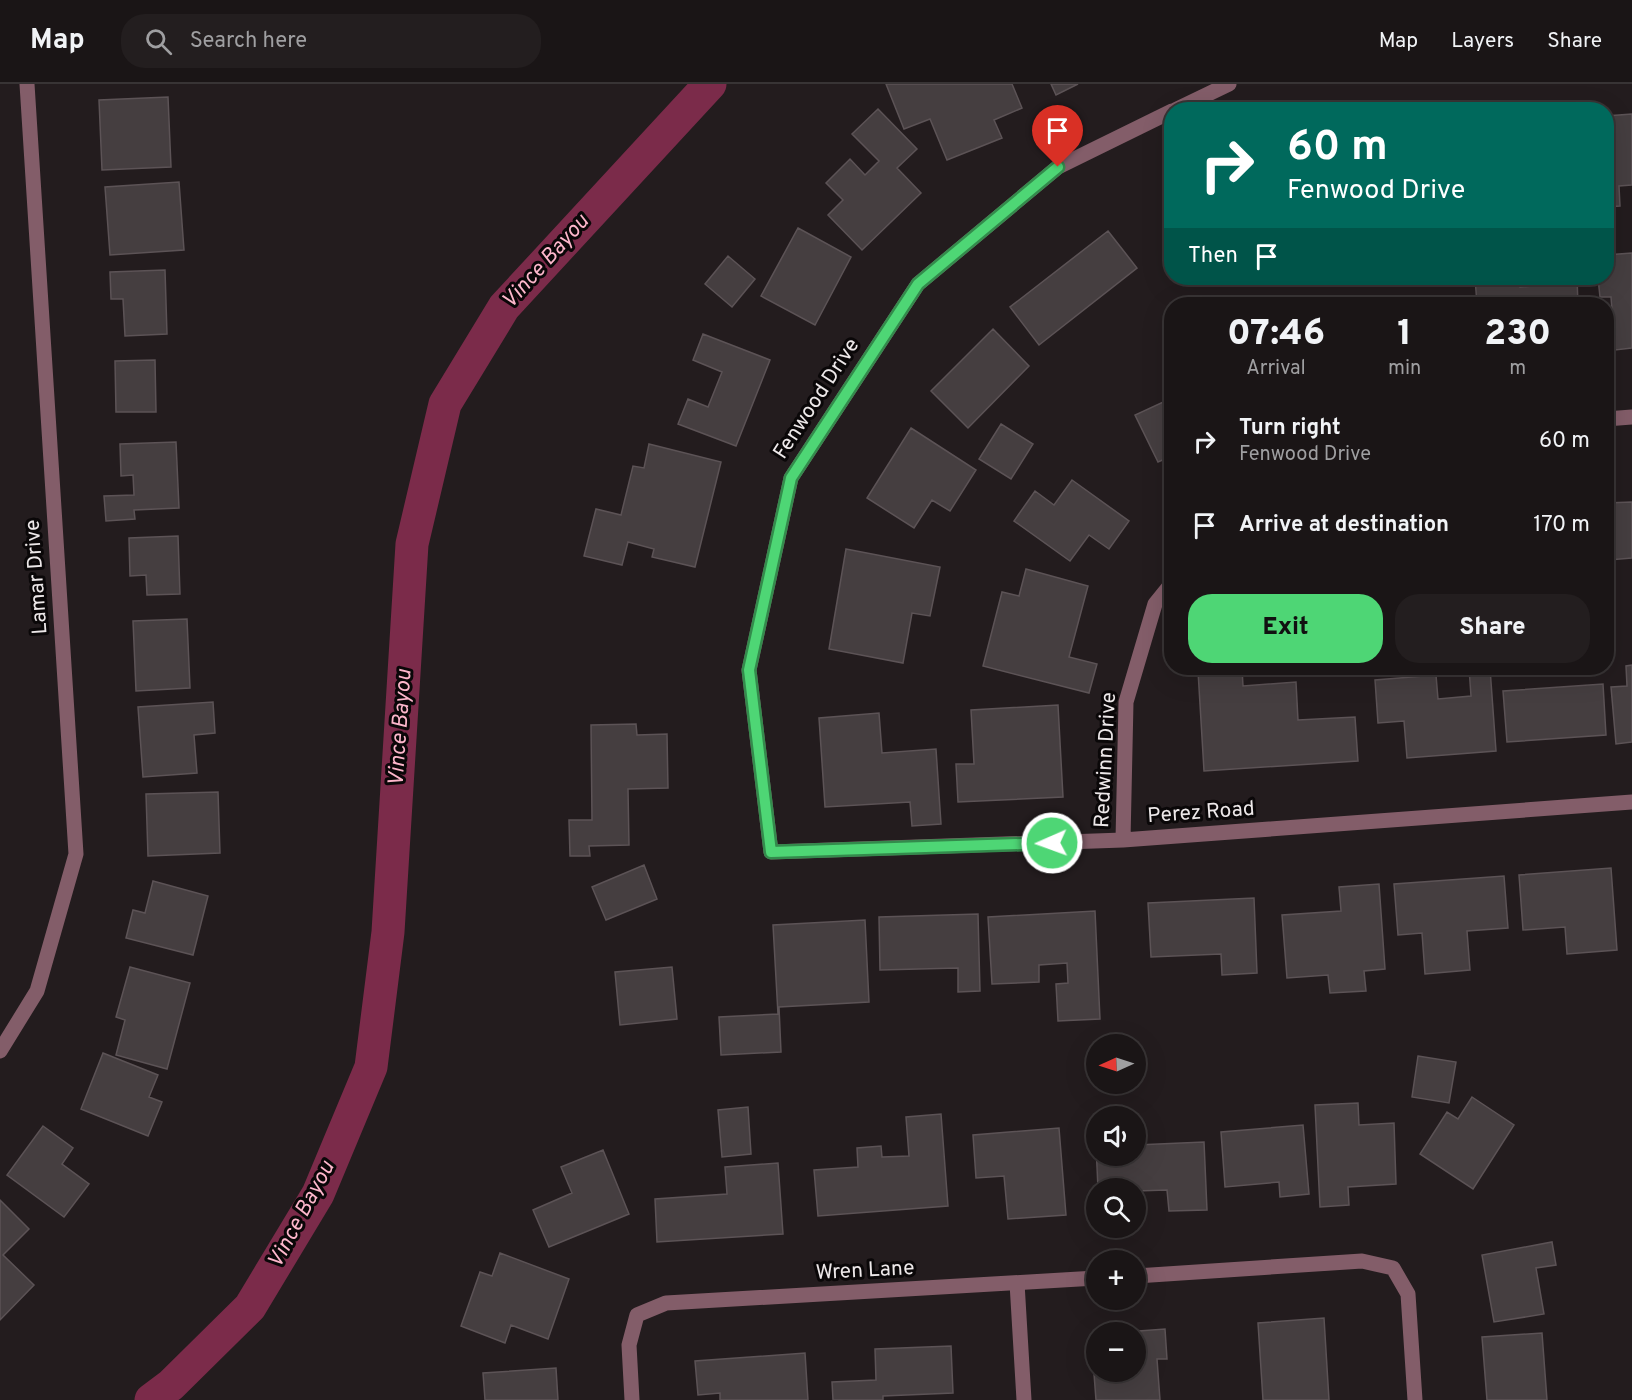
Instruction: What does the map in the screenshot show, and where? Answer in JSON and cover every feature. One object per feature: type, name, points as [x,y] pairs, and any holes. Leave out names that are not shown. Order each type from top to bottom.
[{"type":"street","name":"Lamar Drive","points":[[0,1051],[37,991],[76,854],[27,84]]},
{"type":"street","name":"Fenwood Drive","points":[[1190,102],[1229,84]]},
{"type":"street","name":"Fenwood Drive","points":[[771,852],[749,670],[791,478],[918,284],[1058,167],[1164,114]]},
{"type":"street","points":[[1614,419],[1632,417]]},
{"type":"street","name":"Redwinn Drive","points":[[1123,840],[1126,702],[1155,604],[1164,593]]},
{"type":"street","name":"Perez Road","points":[[771,852],[1123,840],[1632,802]]},
{"type":"street","points":[[1146,1275],[1362,1261],[1393,1268],[1408,1293],[1415,1400]]},
{"type":"street","name":"Wren Lane","points":[[632,1400],[629,1345],[637,1316],[666,1303],[1086,1279]]},
{"type":"street","points":[[1017,1283],[1024,1400]]},
{"type":"building","points":[[886,84],[1012,84],[1022,108],[994,120],[1002,138],[947,160],[930,119],[904,129]]},
{"type":"building","points":[[1051,84],[1078,84],[1056,95]]},
{"type":"building","points":[[168,97],[171,167],[102,170],[99,100]]},
{"type":"building","points":[[878,109],[917,149],[897,168],[921,193],[862,250],[828,215],[843,200],[826,183],[850,159],[865,175],[879,161],[852,134]]},
{"type":"building","points":[[1632,114],[1632,185],[1619,186],[1620,206],[1614,206],[1614,115]]},
{"type":"building","points":[[179,182],[184,250],[110,255],[105,187]]},
{"type":"building","points":[[798,228],[851,257],[815,325],[761,296]]},
{"type":"building","points":[[1108,231],[1137,268],[1039,345],[1010,307]]},
{"type":"building","points":[[1632,253],[1632,348],[1615,350],[1614,297],[1600,297],[1599,285],[1614,285],[1614,254]]},
{"type":"building","points":[[728,256],[755,279],[732,307],[705,284]]},
{"type":"building","points":[[165,270],[167,334],[125,336],[123,299],[111,299],[110,272]]},
{"type":"building","points":[[1476,285],[1520,285],[1520,287],[1577,285],[1578,297],[1476,297]]},
{"type":"building","points":[[993,329],[1029,366],[968,428],[931,391]]},
{"type":"building","points":[[703,334],[770,360],[736,446],[678,424],[688,399],[708,407],[722,372],[693,360]]},
{"type":"building","points":[[155,360],[156,412],[116,412],[115,361]]},
{"type":"building","points":[[1164,402],[1164,459],[1158,462],[1135,415]]},
{"type":"building","points":[[1001,424],[1033,444],[1011,479],[979,459]]},
{"type":"building","points":[[911,428],[976,470],[950,511],[932,500],[914,528],[867,498]]},
{"type":"building","points":[[176,442],[179,508],[134,510],[135,519],[106,521],[104,496],[134,495],[133,475],[121,476],[120,444]]},
{"type":"building","points":[[649,444],[721,462],[695,567],[652,557],[654,549],[628,542],[622,565],[584,556],[596,509],[621,515],[633,466],[644,468]]},
{"type":"building","points":[[1072,480],[1129,521],[1109,549],[1089,535],[1070,561],[1014,521],[1035,491],[1054,505]]},
{"type":"building","points":[[1632,502],[1632,558],[1614,560],[1614,503]]},
{"type":"building","points":[[178,536],[180,594],[147,595],[146,575],[130,576],[129,538]]},
{"type":"building","points":[[846,549],[940,567],[930,616],[912,613],[903,663],[829,649]]},
{"type":"building","points":[[1026,569],[1088,586],[1069,657],[1097,664],[1089,693],[983,666],[1002,592],[1019,596]]},
{"type":"building","points":[[187,619],[190,688],[136,691],[133,621]]},
{"type":"building","points":[[1632,665],[1632,742],[1616,744],[1611,687],[1627,686],[1626,666]]},
{"type":"building","points":[[1198,675],[1242,675],[1243,686],[1296,682],[1298,720],[1355,717],[1358,761],[1204,771]]},
{"type":"building","points":[[1436,675],[1438,699],[1471,696],[1470,675],[1491,675],[1496,751],[1407,758],[1404,721],[1378,723],[1375,680]]},
{"type":"building","points":[[1603,684],[1606,735],[1507,742],[1503,691]]},
{"type":"building","points":[[213,702],[215,733],[194,735],[197,773],[143,777],[138,707]]},
{"type":"building","points":[[1058,705],[1063,797],[958,802],[956,764],[974,764],[971,710]]},
{"type":"building","points":[[879,713],[882,753],[936,749],[941,824],[912,826],[910,802],[825,807],[819,718]]},
{"type":"building","points":[[636,724],[637,735],[667,734],[668,788],[628,789],[629,845],[589,846],[590,856],[570,856],[569,820],[592,820],[591,725]]},
{"type":"building","points":[[218,792],[220,853],[148,856],[146,794]]},
{"type":"building","points":[[644,865],[657,899],[606,920],[592,887]]},
{"type":"building","points":[[1611,868],[1617,950],[1567,954],[1565,927],[1523,930],[1519,875]]},
{"type":"building","points":[[1504,876],[1508,928],[1467,931],[1470,970],[1425,974],[1422,933],[1398,935],[1394,884]]},
{"type":"building","points":[[153,881],[208,896],[193,955],[126,938],[133,910],[145,913]]},
{"type":"building","points":[[1379,884],[1385,969],[1364,971],[1366,991],[1330,993],[1328,975],[1287,978],[1282,915],[1341,911],[1339,887]]},
{"type":"building","points":[[1254,898],[1257,973],[1222,975],[1221,954],[1151,957],[1148,903]]},
{"type":"building","points":[[1095,911],[1100,1019],[1058,1021],[1056,984],[1068,983],[1067,963],[1039,965],[1039,982],[992,984],[988,917]]},
{"type":"building","points":[[978,914],[980,991],[958,992],[958,968],[880,970],[879,917]]},
{"type":"building","points":[[865,920],[869,1002],[779,1007],[781,1052],[721,1055],[719,1017],[778,1014],[773,925]]},
{"type":"building","points":[[130,967],[190,983],[167,1069],[116,1055],[125,1020],[116,1017]]},
{"type":"building","points":[[672,967],[677,1019],[620,1025],[615,972]]},
{"type":"building","points":[[103,1053],[158,1075],[149,1097],[162,1102],[148,1136],[81,1109]]},
{"type":"building","points":[[1418,1056],[1456,1062],[1449,1103],[1412,1097]]},
{"type":"building","points":[[1472,1097],[1514,1125],[1473,1189],[1420,1154],[1447,1112],[1458,1119]]},
{"type":"building","points":[[1358,1103],[1359,1125],[1394,1123],[1396,1184],[1348,1187],[1349,1205],[1320,1207],[1315,1105]]},
{"type":"building","points":[[748,1107],[751,1154],[722,1157],[718,1110]]},
{"type":"building","points":[[941,1114],[948,1206],[818,1216],[814,1170],[858,1167],[857,1148],[881,1146],[882,1157],[909,1156],[906,1117]]},
{"type":"building","points":[[1303,1125],[1309,1194],[1280,1197],[1279,1182],[1225,1187],[1221,1132]]},
{"type":"building","points":[[43,1126],[73,1148],[62,1164],[89,1184],[64,1217],[7,1175]]},
{"type":"building","points":[[1059,1128],[1066,1215],[1008,1219],[1004,1176],[976,1178],[973,1135]]},
{"type":"building","points":[[1204,1142],[1207,1210],[1169,1211],[1167,1190],[1146,1191],[1146,1178],[1097,1178],[1097,1166],[1146,1166],[1146,1145]]},
{"type":"building","points":[[603,1150],[629,1214],[549,1247],[533,1210],[572,1193],[561,1167]]},
{"type":"building","points":[[778,1163],[783,1234],[657,1242],[655,1199],[727,1194],[725,1167]]},
{"type":"building","points":[[0,1200],[29,1229],[3,1255],[34,1285],[0,1320]]},
{"type":"building","points":[[1552,1242],[1556,1265],[1536,1268],[1544,1314],[1494,1322],[1482,1255]]},
{"type":"building","points":[[500,1253],[569,1279],[548,1339],[511,1325],[505,1343],[461,1326],[480,1272],[492,1276]]},
{"type":"building","points":[[1324,1318],[1329,1400],[1263,1400],[1258,1323]]},
{"type":"building","points":[[1165,1329],[1167,1359],[1157,1359],[1160,1400],[1096,1400],[1095,1382],[1146,1382],[1146,1330]]},
{"type":"building","points":[[1542,1333],[1547,1400],[1487,1400],[1482,1337]]},
{"type":"building","points":[[951,1346],[953,1393],[883,1396],[883,1400],[833,1400],[832,1382],[876,1380],[875,1349]]},
{"type":"building","points":[[805,1353],[808,1400],[720,1400],[720,1393],[698,1395],[695,1361]]},
{"type":"building","points":[[556,1368],[558,1400],[485,1400],[483,1373]]},
{"type":"waterway","name":"Vince Bayou","points":[[151,1400],[171,1385],[250,1307],[318,1194],[371,1067],[388,932],[412,544],[445,404],[504,307],[710,84]]},
{"type":"route","points":[[1052,843],[771,852],[749,670],[791,478],[918,284],[1058,167]]}]
